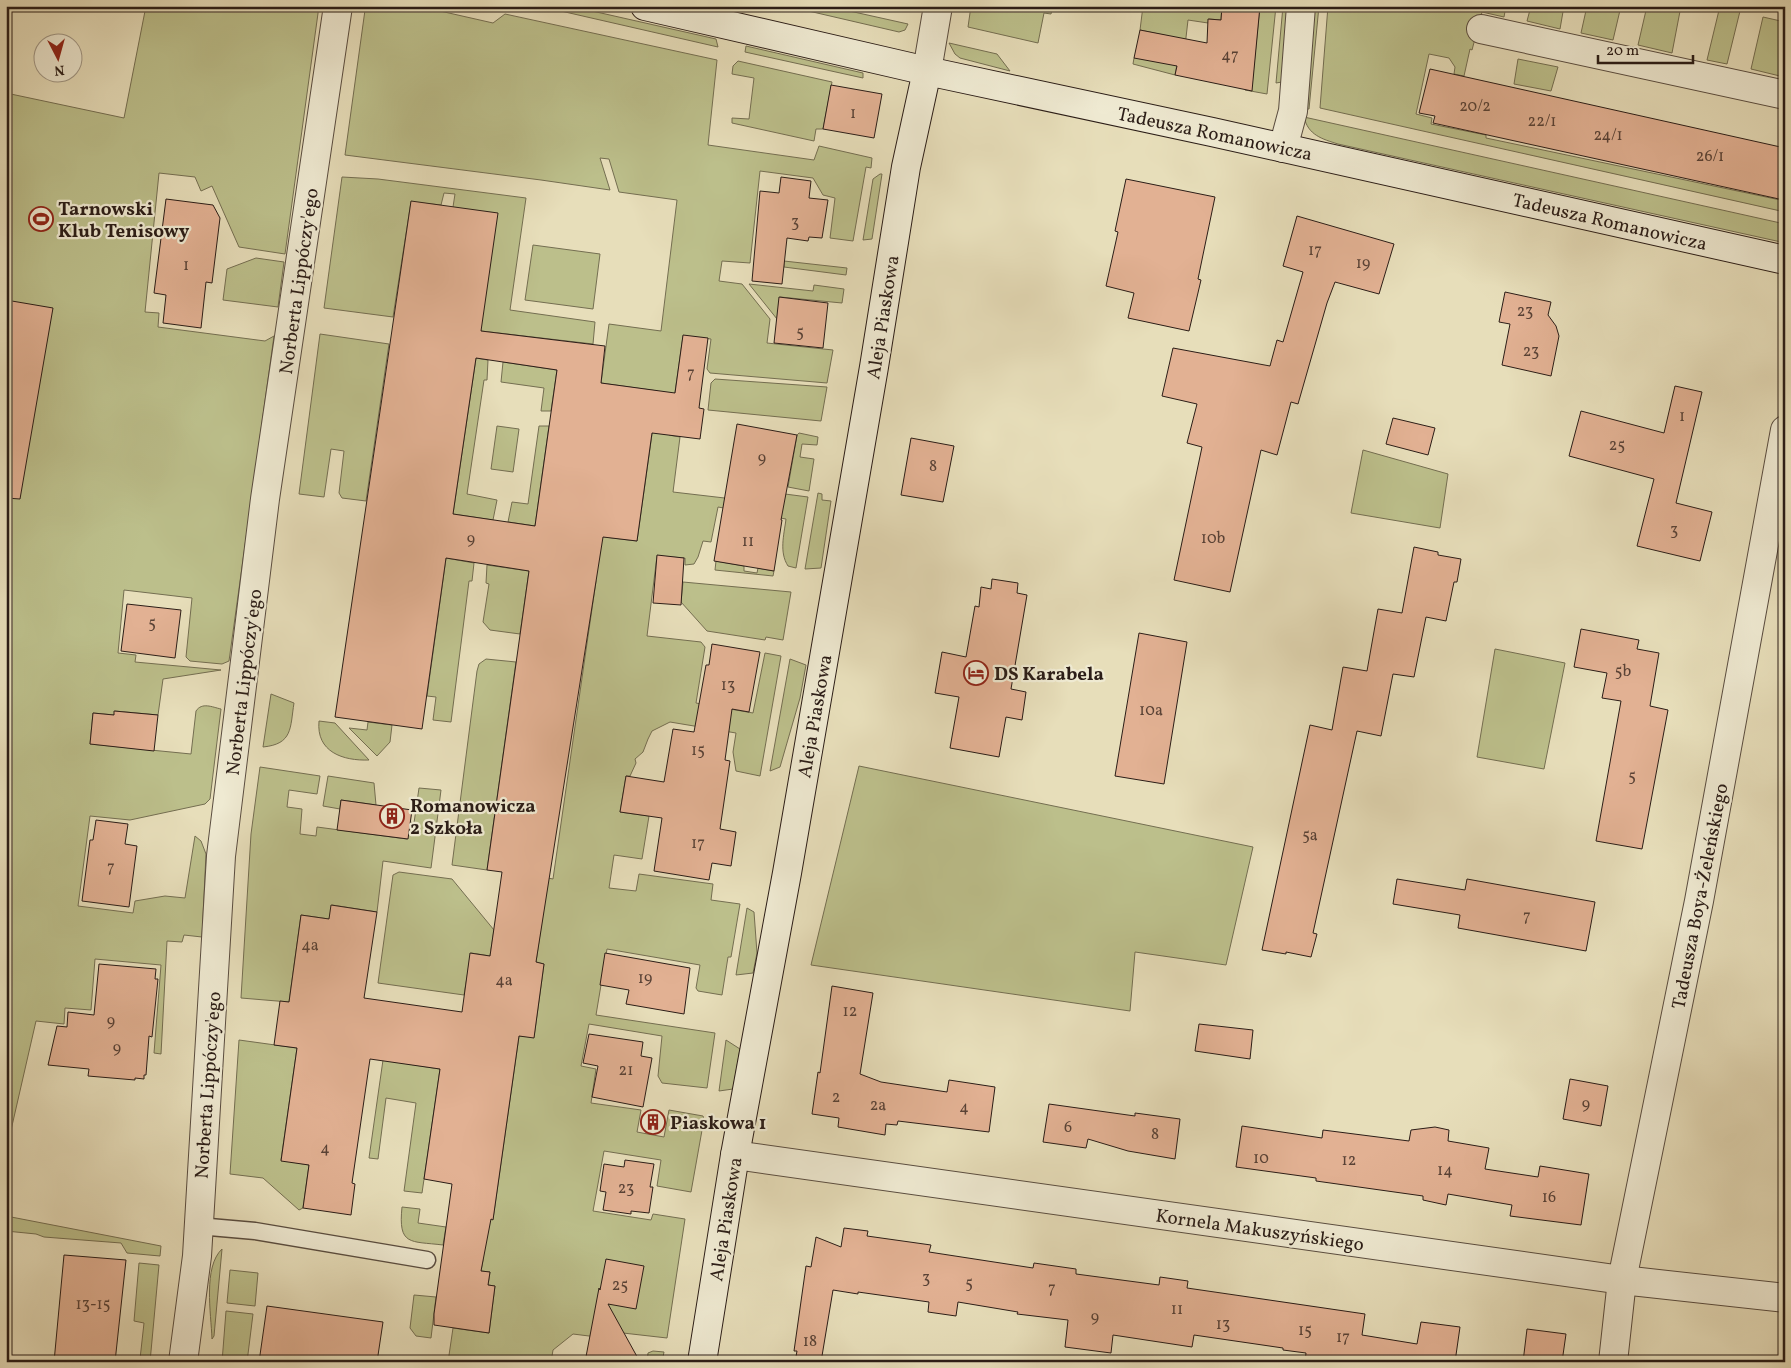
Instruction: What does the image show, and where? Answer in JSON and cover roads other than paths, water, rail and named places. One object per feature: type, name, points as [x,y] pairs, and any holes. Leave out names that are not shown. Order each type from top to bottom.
[{"type":"street","name":"Norberta Lippóczy'ego","points":[[183,1362],[197,1256],[222,848],[265,499],[338,6]]},
{"type":"street","name":"Tadeusza Romanowicza","points":[[645,6],[927,71],[1785,260]]},
{"type":"street","name":"Aleja Piaskowa","points":[[702,1362],[735,1155],[800,796],[906,167],[927,71],[938,6]]},
{"type":"street","points":[[1283,148],[1292,111],[1301,6]]},
{"type":"street","points":[[1480,29],[1785,95]]},
{"type":"street","name":"Tadeusza Boya-Żeleńskiego","points":[[1613,1362],[1622,1280],[1699,902],[1785,430]]},
{"type":"street","name":"Kornela Makuszyńskiego","points":[[735,1155],[1622,1280],[1785,1298]]},
{"type":"lane","points":[[198,1226],[255,1231],[427,1260]]},
{"type":"place","name":"Tarnowski Klub Tenisowy","points":[[41,219]]},
{"type":"place","name":"DS Karabela","points":[[976,673]]},
{"type":"place","name":"Romanowicza 2 Szkoła","points":[[392,816]]},
{"type":"place","name":"Piaskowa 1","points":[[653,1122]]}]
